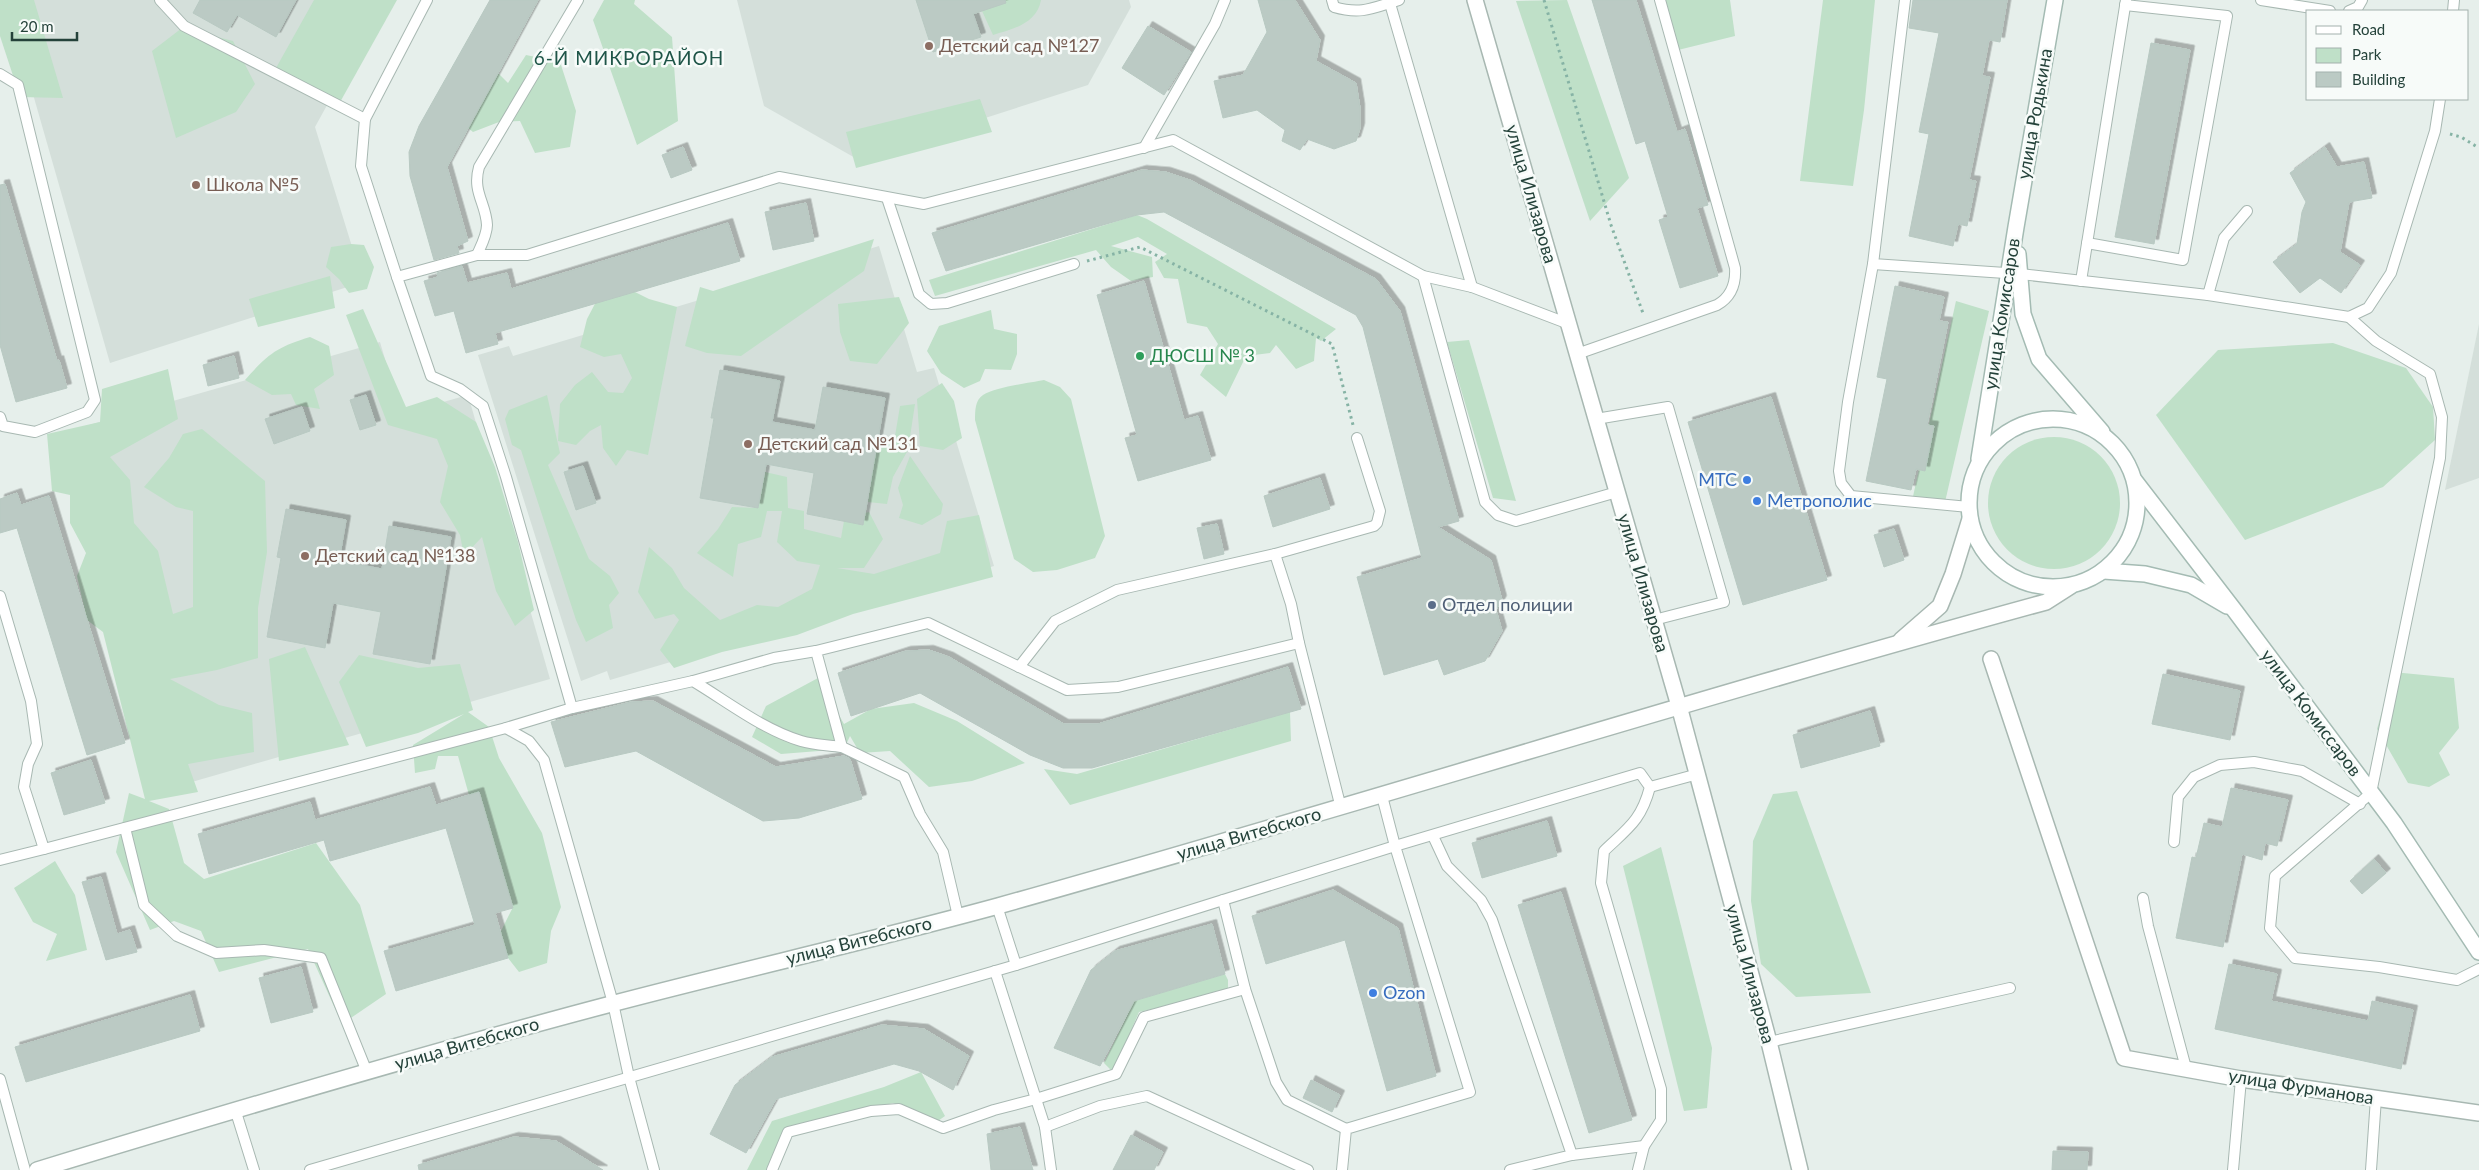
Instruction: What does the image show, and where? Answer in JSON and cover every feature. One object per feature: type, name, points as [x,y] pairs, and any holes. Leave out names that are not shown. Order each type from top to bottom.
[{"type":"street","name":"улица Илизарова","points":[[1475,0],[1698,774],[1769,1042],[1800,1170]]},
{"type":"street","name":"улица Родькина","points":[[2016,227],[2055,0]]},
{"type":"street","name":"улица Комиссаров","points":[[1979,463],[2014,274],[2016,227]]},
{"type":"street","name":"улица Комиссаров","points":[[2014,274],[2023,314],[2039,360],[2111,441]]},
{"type":"street","points":[[1898,643],[1940,606],[1953,574],[1969,513],[1971,484],[1979,463],[1994,442],[2015,428],[2039,420],[2065,420],[2089,427],[2111,441],[2126,459],[2135,481],[2138,506],[2133,530],[2122,553],[2104,571],[2088,580],[2071,586],[2044,587],[2018,580],[1996,565],[1979,544],[1969,513]]},
{"type":"street","name":"улица Комиссаров","points":[[2135,481],[2235,610],[2365,799],[2394,823],[2479,952]]},
{"type":"street","points":[[2104,571],[2146,574],[2191,585],[2235,610]]},
{"type":"street","name":"улица Витебского","points":[[37,1170],[235,1109],[613,1003],[997,906],[1342,808],[1679,706],[2046,602],[2071,586]]},
{"type":"street","name":"улица Фурманова","points":[[1990,659],[2124,1058],[2241,1079],[2479,1113]]},
{"type":"lane","points":[[160,0],[184,26],[365,119]]},
{"type":"lane","points":[[427,0],[365,119],[361,166],[431,376],[460,390],[483,406],[506,478],[572,708]]},
{"type":"lane","points":[[477,255],[484,240],[487,223],[477,193],[476,179],[478,167],[578,0]]},
{"type":"lane","points":[[1144,148],[1215,24],[1224,0]]},
{"type":"lane","points":[[1332,0],[1334,7],[1348,11],[1363,12],[1393,1],[1472,287]]},
{"type":"lane","points":[[1577,354],[1722,303],[1727,300],[1736,280],[1735,268],[1660,0]]},
{"type":"lane","points":[[1905,0],[1873,264],[1848,402],[1839,471],[1841,483],[1851,496],[1969,513]]},
{"type":"lane","points":[[2261,0],[2324,10]]},
{"type":"lane","points":[[2351,10],[2358,7],[2362,0]]},
{"type":"lane","points":[[2081,281],[2087,243],[2126,3],[2227,16],[2183,260],[2087,243]]},
{"type":"lane","points":[[0,74],[18,85],[95,400],[87,412],[35,432],[1,426]]},
{"type":"lane","points":[[2349,318],[2368,308],[2391,273],[2435,131],[2440,100]]},
{"type":"lane","points":[[397,277],[477,255],[527,255],[780,177],[924,204],[1173,140],[1423,276],[1472,287],[1569,324]]},
{"type":"lane","points":[[887,198],[919,294],[931,304],[947,302],[1074,264]]},
{"type":"lane","points":[[2208,295],[2224,238],[2247,211]]},
{"type":"lane","points":[[1873,264],[2014,274],[2208,295],[2349,318],[2376,341],[2430,374],[2442,417],[2440,458],[2365,799],[2275,876],[2270,928],[2295,958],[2379,967],[2457,980],[2479,969]]},
{"type":"lane","points":[[1423,276],[1485,502],[1498,515],[1516,522],[1617,492]]},
{"type":"lane","points":[[1596,418],[1668,407],[1724,602],[1654,620]]},
{"type":"lane","points":[[1019,666],[1055,621],[1117,590],[1275,554],[1374,526],[1377,523],[1380,511],[1357,438]]},
{"type":"lane","points":[[1275,554],[1291,604],[1299,643],[1342,808]]},
{"type":"lane","points":[[0,596],[31,701],[37,744],[28,764],[24,787],[44,849]]},
{"type":"lane","points":[[0,860],[506,728],[572,708],[694,682],[774,658],[816,651],[928,623],[1067,690],[1118,687],[1299,643]]},
{"type":"lane","points":[[816,651],[842,747]]},
{"type":"lane","points":[[694,682],[732,703],[762,725],[801,741],[842,747],[904,777],[920,814],[943,852],[958,916]]},
{"type":"lane","points":[[506,728],[529,741],[544,760],[613,1003],[629,1077],[654,1170]]},
{"type":"lane","points":[[2174,842],[2178,796],[2194,777],[2220,765],[2254,762],[2302,771],[2365,799]]},
{"type":"lane","points":[[310,1170],[1016,965],[1395,846],[1640,773],[1650,787]]},
{"type":"lane","points":[[1650,787],[1698,774]]},
{"type":"lane","points":[[1638,1170],[1644,1146],[1661,1120],[1661,1090],[1601,883],[1604,851],[1640,816],[1650,787]]},
{"type":"lane","points":[[1223,900],[1245,988],[1276,1082],[1287,1100],[1346,1129],[1470,1092],[1395,846],[1382,796]]},
{"type":"lane","points":[[125,828],[144,905],[177,936],[216,953],[264,950],[321,958],[367,1072]]},
{"type":"lane","points":[[1433,836],[1447,866],[1481,900],[1492,920],[1572,1155]]},
{"type":"lane","points":[[2144,898],[2148,926],[2186,1068]]},
{"type":"lane","points":[[997,906],[1016,965]]},
{"type":"lane","points":[[995,971],[1045,1127],[1051,1170]]},
{"type":"lane","points":[[772,1170],[788,1132],[870,1110],[899,1110],[943,1128],[994,1110],[1116,1074],[1144,1016],[1245,988]]},
{"type":"lane","points":[[1769,1042],[2010,988]]},
{"type":"lane","points":[[0,1079],[25,1170]]},
{"type":"lane","points":[[2233,1170],[2241,1079]]},
{"type":"lane","points":[[1045,1127],[1100,1106],[1147,1096],[1308,1170]]},
{"type":"lane","points":[[2371,1170],[2376,1098]]},
{"type":"lane","points":[[235,1109],[254,1170]]},
{"type":"lane","points":[[1342,1170],[1346,1129]]},
{"type":"lane","points":[[1510,1170],[1572,1155],[1644,1146]]},
{"type":"path","points":[[1544,0],[1611,225],[1649,328]]},
{"type":"path","points":[[2435,131],[2461,137],[2479,148]]},
{"type":"path","points":[[1074,264],[1140,247],[1332,344],[1357,438]]},
{"type":"shaded area","name":"Школа №5","points":[[6,0],[385,0],[315,127],[363,282],[110,363]]},
{"type":"shaded area","name":"Детский сад №127","points":[[737,0],[1129,0],[1131,7],[1088,85],[857,159],[764,106]]},
{"type":"shaded area","name":"Детский сад №131","points":[[879,246],[917,372],[934,368],[994,566],[610,680],[607,671],[581,681],[478,355],[509,346],[513,356]]},
{"type":"shaded area","points":[[2479,324],[2479,478],[2445,490]]},
{"type":"shaded area","name":"Детский сад №138","points":[[380,342],[401,414],[468,395],[550,679],[164,790],[61,433]]},
{"type":"green space","points":[[0,0],[34,0],[63,98],[20,97],[0,36]]},
{"type":"green space","points":[[314,0],[397,0],[339,104],[276,68]]},
{"type":"green space","points":[[604,0],[635,0],[634,4],[672,37],[678,121],[637,145],[593,20]]},
{"type":"green space","points":[[977,0],[1041,0],[1039,8],[1029,20],[1015,28],[993,35]]},
{"type":"green space","points":[[1567,0],[1629,178],[1590,221],[1516,1]]},
{"type":"green space","points":[[1665,0],[1730,0],[1735,36],[1674,51]]},
{"type":"green space","points":[[1823,0],[1875,0],[1864,110],[1853,186],[1800,181]]},
{"type":"green space","points":[[182,28],[233,41],[255,84],[236,112],[176,138],[152,51]]},
{"type":"green space","points":[[526,55],[560,62],[576,111],[570,147],[535,153],[520,121],[499,122],[473,132],[462,123],[491,66],[508,83]]},
{"type":"green space","points":[[980,99],[992,132],[856,168],[846,132]]},
{"type":"green space","points":[[1137,215],[1336,329],[1321,341],[1316,338],[1314,361],[1296,369],[1276,345],[1270,353],[1246,356],[1226,397],[1200,375],[1218,344],[1207,327],[1187,323],[1178,279],[1164,278],[1155,262],[1167,254],[1138,237],[1111,246],[1152,257],[1153,277],[1131,281],[1111,267],[1096,250],[935,296],[929,280]]},
{"type":"green space","points":[[874,239],[864,271],[741,356],[707,353],[685,346],[700,287],[713,291]]},
{"type":"green space","points":[[351,244],[364,245],[374,267],[367,289],[349,293],[339,279],[326,267],[331,247]]},
{"type":"green space","points":[[330,276],[335,308],[258,327],[249,299]]},
{"type":"green space","points":[[623,286],[649,299],[677,307],[648,455],[627,450],[616,466],[603,448],[601,425],[590,431],[576,445],[558,441],[560,404],[575,385],[592,372],[608,392],[623,393],[632,378],[621,354],[604,357],[580,347],[587,319],[598,298]]},
{"type":"green space","points":[[899,297],[909,323],[877,364],[850,361],[840,332],[838,304]]},
{"type":"green space","points":[[1956,301],[1989,311],[1945,502],[1912,501]]},
{"type":"green space","points":[[363,309],[406,407],[437,397],[476,422],[495,467],[518,542],[534,610],[515,626],[496,591],[482,537],[464,556],[460,535],[440,502],[448,466],[437,439],[388,425],[346,315]]},
{"type":"green space","points":[[991,310],[994,329],[1017,334],[1017,354],[1011,370],[985,369],[980,381],[964,388],[941,373],[927,351],[939,326]]},
{"type":"green space","points":[[310,337],[329,346],[334,375],[314,389],[320,409],[296,405],[291,394],[272,395],[245,380],[274,352],[289,344]]},
{"type":"green space","points":[[1469,340],[1516,501],[1493,498],[1447,342]]},
{"type":"green space","points":[[2333,343],[2406,368],[2433,407],[2435,440],[2383,487],[2245,540],[2156,415],[2218,350]]},
{"type":"green space","points":[[168,369],[178,419],[110,457],[130,480],[134,523],[158,551],[173,614],[193,607],[193,511],[176,507],[144,487],[169,458],[183,434],[202,429],[265,481],[267,552],[258,608],[258,658],[217,670],[170,679],[219,705],[252,713],[254,752],[188,764],[198,792],[149,801],[169,809],[184,863],[204,879],[316,843],[360,905],[386,994],[342,1024],[308,949],[219,972],[201,931],[174,921],[150,930],[116,852],[129,793],[145,799],[103,632],[87,620],[77,576],[86,553],[70,523],[70,495],[52,491],[47,434],[100,422],[102,389]]},
{"type":"green space","points":[[1044,380],[1060,387],[1071,399],[1105,536],[1095,558],[1057,570],[1033,572],[1014,559],[975,420],[975,413],[980,397],[989,392]]},
{"type":"green space","points":[[942,383],[954,401],[962,438],[943,450],[920,446],[917,399]]},
{"type":"green space","points":[[547,395],[560,453],[548,465],[589,559],[610,576],[619,593],[609,605],[613,628],[586,642],[576,620],[521,450],[512,445],[505,419],[509,410]]},
{"type":"green space","points":[[915,404],[908,450],[893,477],[887,504],[868,502],[871,481],[860,471],[869,453],[894,442],[900,406]]},
{"type":"green space","points":[[2054,437],[2067,438],[2079,442],[2101,456],[2115,478],[2119,490],[2119,516],[2115,528],[2101,550],[2079,564],[2067,568],[2054,569],[2041,568],[2029,564],[2007,550],[1993,528],[1989,516],[1988,503],[1989,490],[1993,478],[2007,456],[2029,442],[2041,438]]},
{"type":"green space","points":[[910,456],[943,504],[941,514],[922,525],[899,518],[903,505],[898,488]]},
{"type":"green space","points":[[765,472],[787,477],[788,508],[804,511],[804,529],[841,538],[844,521],[863,525],[865,513],[869,512],[883,539],[864,568],[837,568],[874,574],[940,553],[947,521],[979,515],[993,577],[853,614],[797,635],[722,652],[674,668],[660,650],[679,620],[674,614],[655,619],[638,592],[649,547],[672,568],[684,588],[720,620],[757,605],[778,607],[812,589],[820,565],[797,561],[777,542],[782,511],[767,511],[761,537],[738,544],[733,577],[697,553],[718,529],[732,507],[758,508]]},
{"type":"green space","points":[[305,647],[349,745],[279,761],[269,659]]},
{"type":"green space","points":[[359,655],[418,668],[460,664],[473,710],[468,712],[489,727],[499,758],[542,833],[561,907],[551,931],[547,963],[519,972],[508,958],[498,937],[513,907],[469,795],[458,756],[438,756],[435,769],[415,773],[413,745],[464,714],[418,733],[366,747],[339,682]]},
{"type":"green space","points":[[2393,672],[2454,678],[2459,728],[2439,753],[2450,775],[2429,787],[2408,783],[2377,729]]},
{"type":"green space","points":[[818,678],[844,724],[871,709],[914,703],[957,721],[1025,763],[972,781],[929,787],[890,751],[860,753],[850,736],[844,749],[781,754],[752,737],[766,706]]},
{"type":"green space","points":[[1290,712],[1291,741],[1070,805],[1044,769],[1077,774]]},
{"type":"green space","points":[[1797,791],[1871,993],[1796,997],[1761,964],[1751,901],[1753,841],[1773,794]]},
{"type":"green space","points":[[1661,847],[1712,1048],[1707,1108],[1684,1111],[1623,866]]},
{"type":"green space","points":[[55,861],[75,895],[87,950],[46,961],[57,934],[33,922],[14,888]]},
{"type":"green space","points":[[1225,974],[1228,980],[1228,992],[1139,1012],[1113,1072],[1104,1063],[1134,1001]]},
{"type":"green space","points":[[921,1072],[945,1116],[935,1123],[893,1103],[791,1128],[768,1170],[747,1170],[772,1121],[884,1087]]},
{"type":"building","points":[[200,0],[296,0],[276,37],[237,15],[227,32],[193,13]]},
{"type":"building","points":[[490,0],[538,0],[447,167],[468,241],[457,246],[459,253],[434,260],[410,176],[409,152],[419,126]]},
{"type":"building","points":[[916,0],[1005,0],[1006,3],[973,14],[981,37],[933,52]]},
{"type":"building","points":[[1258,0],[1295,0],[1320,40],[1316,61],[1356,83],[1360,108],[1360,128],[1356,141],[1334,149],[1307,139],[1300,150],[1282,141],[1285,130],[1257,110],[1223,118],[1214,81],[1243,75],[1267,32]]},
{"type":"building","points":[[1592,0],[1636,0],[1677,132],[1685,129],[1708,205],[1697,208],[1718,276],[1680,288],[1659,220],[1668,217],[1645,141],[1636,144]]},
{"type":"building","points":[[1913,0],[2007,0],[2000,42],[1989,40],[1982,76],[1990,77],[1969,180],[1976,181],[1967,226],[1958,224],[1953,246],[1909,236],[1929,134],[1919,132],[1939,33],[1909,28]]},
{"type":"building","points":[[1148,26],[1191,52],[1164,95],[1122,68]]},
{"type":"building","points":[[2151,43],[2190,50],[2154,244],[2115,237]]},
{"type":"building","points":[[683,147],[692,170],[671,178],[662,155]]},
{"type":"building","points":[[2325,147],[2337,167],[2364,162],[2372,198],[2349,202],[2340,252],[2360,265],[2341,293],[2320,278],[2300,293],[2273,262],[2297,244],[2302,212],[2306,202],[2290,173]]},
{"type":"building","points":[[1142,170],[1166,172],[1190,180],[1376,279],[1400,311],[1459,521],[1438,527],[1491,560],[1502,600],[1496,610],[1502,631],[1485,661],[1444,675],[1438,659],[1384,675],[1357,577],[1422,558],[1363,327],[1356,315],[1164,212],[1137,215],[946,271],[932,233]]},
{"type":"building","points":[[5,184],[57,361],[59,360],[67,388],[16,402],[0,345],[0,185]]},
{"type":"building","points":[[806,203],[814,241],[773,250],[765,212]]},
{"type":"building","points":[[728,223],[740,261],[495,333],[498,344],[466,353],[454,311],[435,316],[424,281],[438,277],[437,273],[462,266],[467,283],[507,273],[511,289]]},
{"type":"building","name":"ДЮСШ № 3","points":[[1144,281],[1184,420],[1198,416],[1211,460],[1138,481],[1125,438],[1137,435],[1097,295]]},
{"type":"building","points":[[1895,286],[1944,297],[1939,321],[1948,322],[1927,425],[1934,426],[1925,471],[1916,469],[1911,490],[1866,481],[1887,379],[1877,377]]},
{"type":"building","points":[[234,356],[239,378],[208,386],[203,365]]},
{"type":"building","points":[[720,370],[780,381],[772,422],[815,430],[823,387],[885,398],[863,525],[807,514],[814,473],[766,464],[758,508],[700,498]]},
{"type":"building","points":[[366,395],[376,425],[360,430],[350,400]]},
{"type":"building","name":"Метрополис","points":[[1771,397],[1827,580],[1743,605],[1688,422]]},
{"type":"building","points":[[302,407],[310,431],[274,444],[265,419]]},
{"type":"building","points":[[583,466],[596,503],[576,510],[564,472]]},
{"type":"building","points":[[1320,478],[1330,509],[1273,527],[1264,496]]},
{"type":"building","points":[[17,493],[21,505],[49,496],[125,743],[87,755],[17,528],[0,533],[0,499]]},
{"type":"building","points":[[286,509],[346,520],[339,561],[382,569],[389,526],[451,537],[430,664],[373,654],[381,612],[333,603],[325,648],[267,637],[281,558],[277,557]]},
{"type":"building","points":[[1217,524],[1224,554],[1204,559],[1197,528]]},
{"type":"building","points":[[1894,529],[1904,560],[1884,567],[1874,535]]},
{"type":"building","points":[[929,650],[949,657],[1064,724],[1098,724],[1288,667],[1301,709],[1092,768],[1063,768],[1030,755],[920,693],[851,716],[838,673],[906,651]]},
{"type":"building","points":[[2163,674],[2240,691],[2230,740],[2152,724]]},
{"type":"building","points":[[653,701],[776,767],[844,756],[850,759],[862,799],[799,818],[763,821],[636,751],[565,767],[551,722],[631,702]]},
{"type":"building","points":[[1870,711],[1880,746],[1801,768],[1793,735]]},
{"type":"building","points":[[91,760],[105,803],[64,815],[51,773]]},
{"type":"building","points":[[430,787],[436,805],[479,792],[513,908],[495,913],[508,958],[396,991],[384,951],[475,925],[446,828],[330,861],[324,840],[209,874],[198,834],[310,802],[315,820]]},
{"type":"building","points":[[2231,788],[2288,800],[2277,846],[2265,843],[2262,860],[2242,854],[2223,947],[2176,938],[2192,857],[2196,858],[2204,823],[2222,827]]},
{"type":"building","points":[[1547,821],[1557,856],[1482,878],[1472,843]]},
{"type":"building","points":[[2374,859],[2386,873],[2362,894],[2350,881]]},
{"type":"building","points":[[101,877],[117,934],[130,930],[137,952],[106,960],[82,882]]},
{"type":"building","points":[[1333,890],[1398,928],[1436,1076],[1387,1091],[1345,940],[1266,964],[1252,916]]},
{"type":"building","points":[[1561,892],[1632,1120],[1589,1133],[1518,905]]},
{"type":"building","points":[[1212,924],[1225,974],[1134,1001],[1100,1066],[1054,1048],[1091,970],[1115,951]]},
{"type":"building","points":[[2229,964],[2277,974],[2271,1001],[2368,1021],[2372,1001],[2413,1010],[2401,1069],[2215,1029]]},
{"type":"building","points":[[301,967],[313,1012],[271,1023],[259,978]]},
{"type":"building","points":[[190,995],[200,1031],[26,1082],[15,1047]]},
{"type":"building","points":[[882,1025],[924,1029],[969,1056],[953,1090],[919,1071],[894,1064],[776,1099],[746,1153],[710,1134],[735,1085],[772,1057]]},
{"type":"building","points":[[1311,1080],[1340,1095],[1332,1112],[1303,1098]]},
{"type":"building","points":[[1020,1127],[1033,1170],[991,1170],[987,1134]]},
{"type":"building","points":[[1131,1135],[1163,1152],[1154,1170],[1113,1170]]},
{"type":"building","points":[[514,1137],[556,1141],[603,1170],[419,1170],[418,1165]]},
{"type":"building","points":[[2053,1151],[2088,1152],[2087,1170],[2052,1170]]},
{"type":"place","name":"Детский сад №127","points":[[929,46]]},
{"type":"place","name":"Школа №5","points":[[196,185]]},
{"type":"place","name":"ДЮСШ № 3","points":[[1140,356]]},
{"type":"place","name":"Детский сад №131","points":[[748,444]]},
{"type":"place","name":"МТС","points":[[1747,480]]},
{"type":"place","name":"Метрополис","points":[[1757,501]]},
{"type":"place","name":"Детский сад №138","points":[[305,556]]},
{"type":"place","name":"Отдел полиции","points":[[1432,605]]},
{"type":"place","name":"Ozon","points":[[1373,993]]},
{"type":"district","name":"6-Й МИКРОРАЙОН","points":[[629,58]]}]
